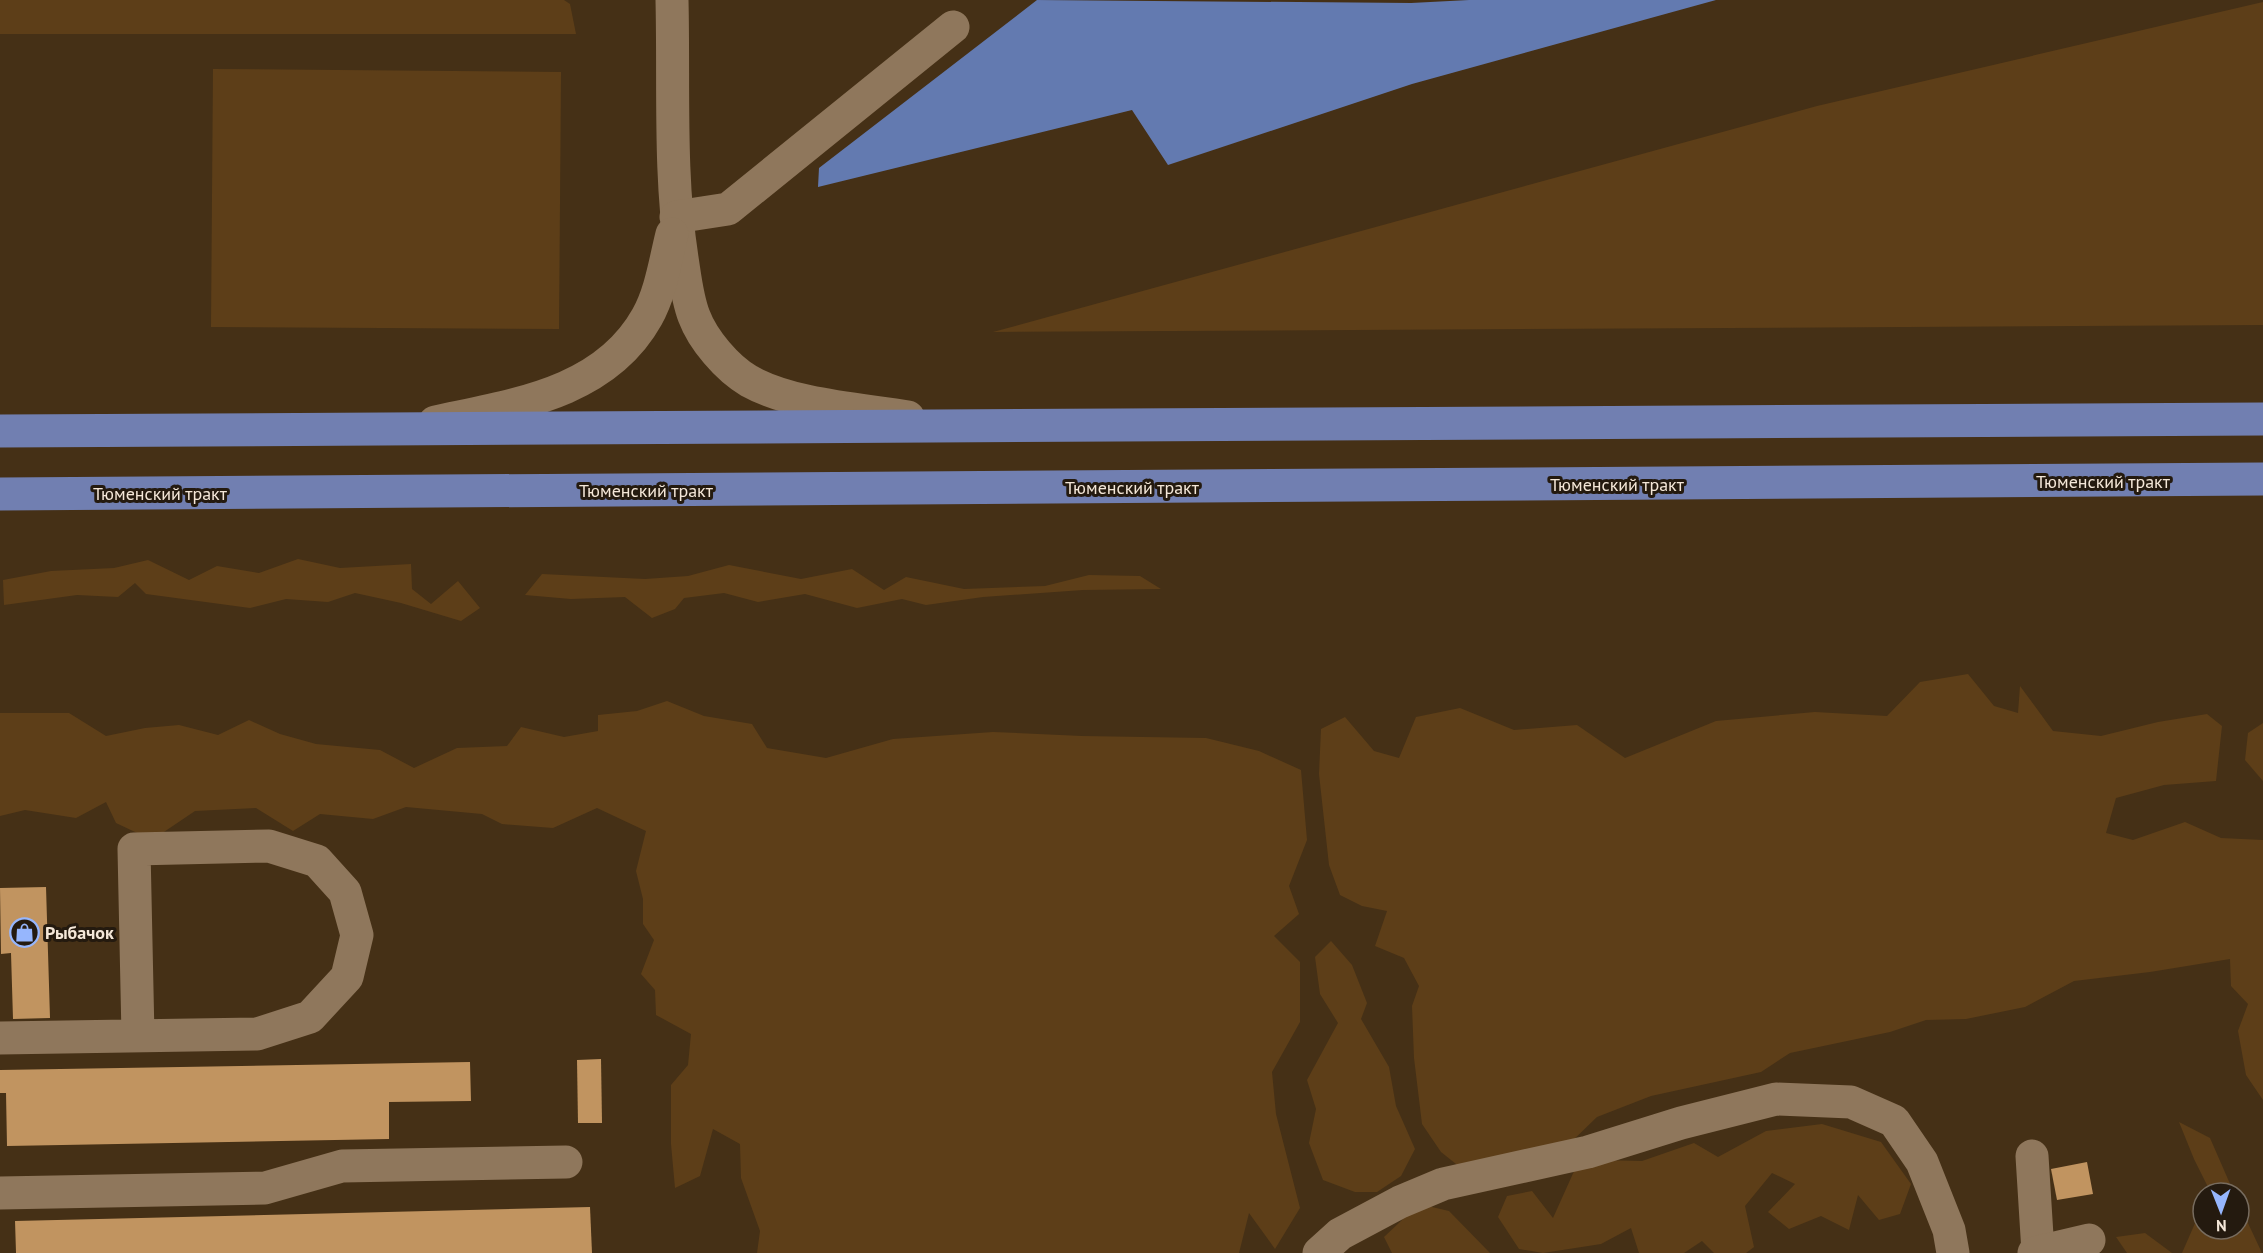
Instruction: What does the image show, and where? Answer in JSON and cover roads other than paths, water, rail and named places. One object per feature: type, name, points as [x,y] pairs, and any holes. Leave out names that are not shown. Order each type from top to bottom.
[{"type":"main road","points":[[0,431],[2263,419]]},
{"type":"main road","name":"Тюменский тракт","points":[[0,494],[2263,479]]},
{"type":"street","points":[[672,0],[676,217],[687,291],[694,317],[709,341],[747,380],[791,398],[957,425]]},
{"type":"street","points":[[676,217],[728,209],[953,27]]},
{"type":"street","points":[[408,429],[544,396],[579,382],[605,364],[628,344],[647,318],[658,294],[676,217]]},
{"type":"street","points":[[0,1038],[138,1036],[256,1034],[310,1017],[347,977],[357,935],[345,892],[317,861],[269,846],[134,849],[138,1036]]},
{"type":"street","points":[[1319,1253],[1340,1234],[1401,1202],[1443,1184],[1588,1152],[1682,1124],[1776,1100],[1851,1102],[1894,1121],[1922,1162],[1949,1230],[1953,1253]]},
{"type":"street","points":[[2032,1156],[2036,1252],[2089,1240]]},
{"type":"street","points":[[0,1193],[266,1188],[342,1166],[566,1162]]},
{"type":"water","points":[[1037,0],[1411,3],[1469,0],[1716,0],[1412,84],[1168,165],[1132,110],[818,187],[819,168]]},
{"type":"place","name":"Рыбачок","points":[[24,932]]}]
